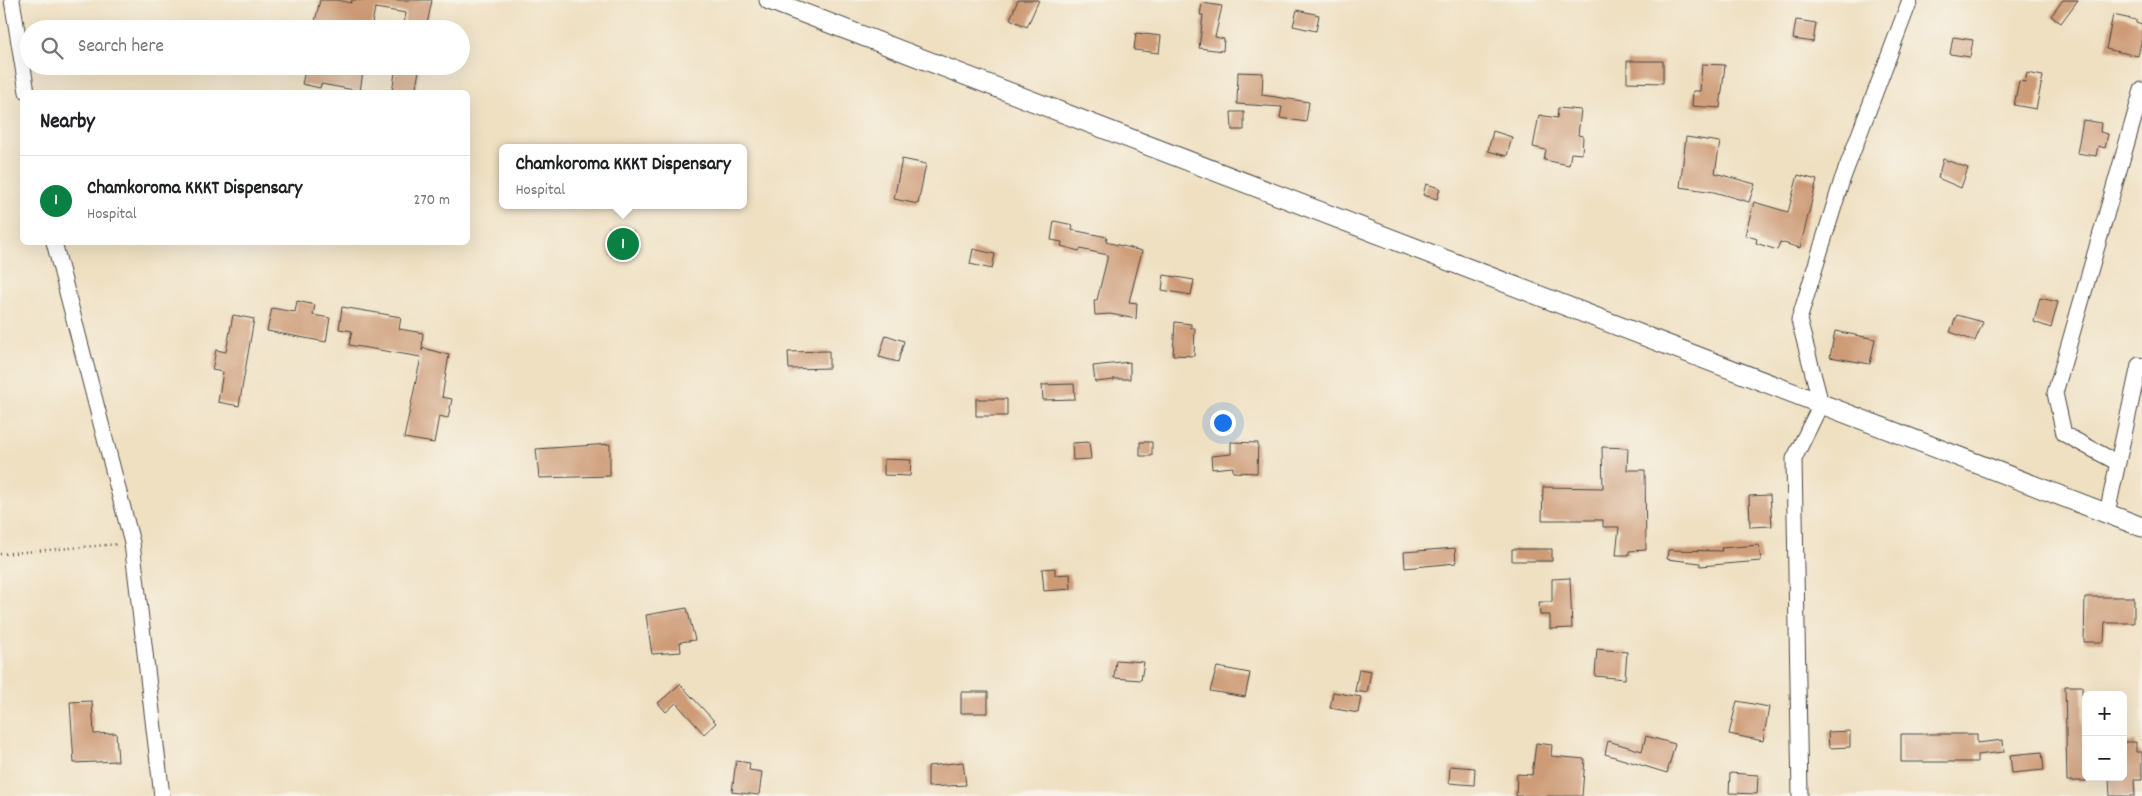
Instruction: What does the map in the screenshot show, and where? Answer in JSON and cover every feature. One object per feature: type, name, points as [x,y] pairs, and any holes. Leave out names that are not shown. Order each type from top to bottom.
[{"type":"street","points":[[12,0],[20,49]]},
{"type":"street","points":[[769,0],[2142,527]]},
{"type":"street","points":[[1800,796],[1794,459],[1821,404],[1799,320],[1842,180],[1910,0]]},
{"type":"street","points":[[24,75],[27,90]]},
{"type":"street","points":[[2118,463],[2064,434],[2056,393],[2142,90]]},
{"type":"street","points":[[55,245],[132,543],[162,796]]},
{"type":"street","points":[[2107,513],[2139,365],[2142,366]]},
{"type":"path","points":[[0,554],[132,543]]},
{"type":"building","points":[[320,0],[337,0],[351,3],[352,0],[432,0],[428,20],[405,20],[406,13],[375,8],[373,20],[315,20]]},
{"type":"building","points":[[1018,0],[1039,0],[1027,27],[1010,19]]},
{"type":"building","points":[[2063,0],[2078,0],[2061,23],[2051,16]]},
{"type":"building","points":[[1202,3],[1222,6],[1215,37],[1224,39],[1223,51],[1199,48],[1203,15],[1200,15]]},
{"type":"building","points":[[1297,10],[1319,15],[1316,31],[1293,26]]},
{"type":"building","points":[[2113,15],[2136,20],[2136,23],[2142,25],[2142,38],[2138,56],[2106,49]]},
{"type":"building","points":[[1796,20],[1816,23],[1813,42],[1793,39]]},
{"type":"building","points":[[1136,33],[1161,36],[1159,53],[1134,50]]},
{"type":"building","points":[[1953,37],[1973,40],[1970,57],[1950,54]]},
{"type":"building","points":[[1627,61],[1663,61],[1663,83],[1627,82]]},
{"type":"building","points":[[1702,64],[1725,65],[1720,108],[1692,106],[1693,91],[1700,91]]},
{"type":"building","points":[[1238,72],[1263,73],[1262,95],[1309,102],[1306,122],[1280,118],[1282,107],[1237,104]]},
{"type":"building","points":[[2027,73],[2043,76],[2036,109],[2014,105],[2019,81],[2025,82]]},
{"type":"building","points":[[304,75],[363,75],[360,90],[321,84],[320,88],[302,84]]},
{"type":"building","points":[[395,75],[418,75],[415,90],[392,90]]},
{"type":"building","points":[[1558,108],[1581,110],[1578,135],[1583,136],[1582,154],[1571,153],[1569,165],[1544,160],[1546,150],[1533,147],[1539,115],[1557,118]]},
{"type":"building","points":[[1231,112],[1244,112],[1244,130],[1232,130]]},
{"type":"building","points":[[2083,120],[2101,123],[2100,132],[2108,134],[2105,148],[2098,146],[2096,156],[2077,153]]},
{"type":"building","points":[[1493,131],[1512,137],[1507,156],[1488,151]]},
{"type":"building","points":[[1686,137],[1720,142],[1715,173],[1755,184],[1749,202],[1714,192],[1680,187]]},
{"type":"building","points":[[902,159],[926,164],[918,204],[894,199]]},
{"type":"building","points":[[1943,159],[1968,168],[1961,188],[1938,178]]},
{"type":"building","points":[[1798,175],[1817,180],[1800,248],[1780,242],[1777,250],[1756,243],[1757,239],[1745,235],[1754,202],[1788,212]]},
{"type":"building","points":[[1426,184],[1440,188],[1437,199],[1423,195]]},
{"type":"building","points":[[1054,221],[1073,225],[1072,230],[1107,237],[1106,242],[1142,251],[1129,302],[1137,303],[1136,319],[1110,314],[1095,315],[1094,300],[1097,300],[1108,255],[1080,249],[1079,251],[1061,246],[1062,242],[1051,240]]},
{"type":"building","points":[[612,231],[634,232],[633,257],[611,256]]},
{"type":"building","points":[[973,249],[995,254],[992,269],[970,264]]},
{"type":"building","points":[[1164,275],[1194,280],[1191,295],[1162,290]]},
{"type":"building","points":[[2040,298],[2058,302],[2051,328],[2034,322]]},
{"type":"building","points":[[297,301],[315,305],[313,315],[330,318],[326,342],[267,331],[272,308],[295,312]]},
{"type":"building","points":[[342,307],[401,317],[399,329],[423,333],[422,351],[423,348],[449,355],[442,397],[452,399],[448,418],[439,416],[434,443],[404,438],[421,357],[349,345],[352,331],[339,329]]},
{"type":"building","points":[[233,315],[254,319],[239,406],[218,402],[223,372],[212,370],[216,350],[226,352]]},
{"type":"building","points":[[1957,315],[1983,322],[1975,341],[1950,332]]},
{"type":"building","points":[[1175,322],[1191,324],[1191,328],[1195,328],[1194,356],[1173,355]]},
{"type":"building","points":[[1835,331],[1875,339],[1870,364],[1830,357]]},
{"type":"building","points":[[886,335],[904,341],[898,362],[879,357]]},
{"type":"building","points":[[829,351],[829,368],[789,369],[788,352]]},
{"type":"building","points":[[1130,362],[1130,379],[1095,382],[1093,366]]},
{"type":"building","points":[[1074,384],[1075,399],[1043,400],[1042,385]]},
{"type":"building","points":[[976,399],[1007,399],[1007,416],[976,416]]},
{"type":"building","points":[[1089,442],[1091,459],[1073,460],[1072,443]]},
{"type":"building","points":[[1140,442],[1152,442],[1152,456],[1140,456]]},
{"type":"building","points":[[1231,442],[1258,443],[1257,473],[1233,472],[1233,467],[1212,469],[1211,456],[1231,454]]},
{"type":"building","points":[[610,444],[610,476],[539,478],[536,449]]},
{"type":"building","points":[[1602,447],[1628,448],[1627,470],[1645,470],[1646,550],[1629,551],[1629,555],[1616,555],[1619,527],[1603,527],[1603,520],[1542,520],[1543,487],[1603,488]]},
{"type":"building","points":[[884,459],[911,460],[910,476],[884,475]]},
{"type":"building","points":[[1770,495],[1772,526],[1750,527],[1749,496]]},
{"type":"building","points":[[1759,545],[1761,561],[1700,566],[1700,563],[1667,559],[1668,550],[1722,551],[1721,548]]},
{"type":"building","points":[[1455,548],[1456,563],[1405,568],[1404,552]]},
{"type":"building","points":[[1512,549],[1552,549],[1552,561],[1512,561]]},
{"type":"building","points":[[1055,568],[1055,575],[1070,574],[1071,589],[1044,591],[1042,569]]},
{"type":"building","points":[[1570,578],[1572,628],[1550,629],[1550,615],[1540,615],[1539,602],[1552,602],[1552,579]]},
{"type":"building","points":[[2085,597],[2134,597],[2134,623],[2105,623],[2104,642],[2084,642]]},
{"type":"building","points":[[687,608],[695,640],[680,642],[681,652],[652,654],[646,615]]},
{"type":"building","points":[[1597,649],[1627,652],[1625,679],[1595,676]]},
{"type":"building","points":[[1116,660],[1144,662],[1141,680],[1114,678]]},
{"type":"building","points":[[1217,667],[1250,673],[1245,697],[1210,691]]},
{"type":"building","points":[[1359,669],[1371,671],[1367,693],[1355,691]]},
{"type":"building","points":[[680,684],[716,723],[704,734],[676,703],[666,712],[658,703]]},
{"type":"building","points":[[2065,686],[2082,686],[2082,781],[2067,781]]},
{"type":"building","points":[[961,692],[988,692],[988,713],[961,713]]},
{"type":"building","points":[[1333,692],[1361,697],[1358,713],[1330,708]]},
{"type":"building","points":[[92,701],[94,734],[116,733],[118,761],[74,763],[70,702]]},
{"type":"building","points":[[1737,701],[1769,707],[1763,741],[1729,734]]},
{"type":"building","points":[[1850,731],[1850,747],[1829,748],[1828,732]]},
{"type":"building","points":[[1901,734],[1977,734],[1977,743],[2003,740],[2004,752],[1977,755],[1977,762],[1901,762]]},
{"type":"building","points":[[1646,736],[1675,744],[1667,773],[1605,754],[1608,741],[1642,751]]},
{"type":"building","points":[[2127,742],[2136,742],[2136,752],[2142,752],[2142,780],[2134,780],[2135,796],[2110,796],[2109,781],[2127,781]]},
{"type":"building","points":[[1536,743],[1552,745],[1551,756],[1585,759],[1582,796],[1516,796],[1517,774],[1532,775]]},
{"type":"building","points":[[2042,752],[2044,770],[2012,773],[2010,755]]},
{"type":"building","points":[[736,761],[750,763],[749,770],[762,772],[759,795],[732,792]]},
{"type":"building","points":[[963,762],[966,785],[928,787],[928,766]]},
{"type":"building","points":[[1450,766],[1475,768],[1474,785],[1449,783]]},
{"type":"building","points":[[1730,773],[1758,775],[1757,794],[1729,793]]},
{"type":"place","name":"Chamkoroma KKKT Dispensary","points":[[623,244]]}]
